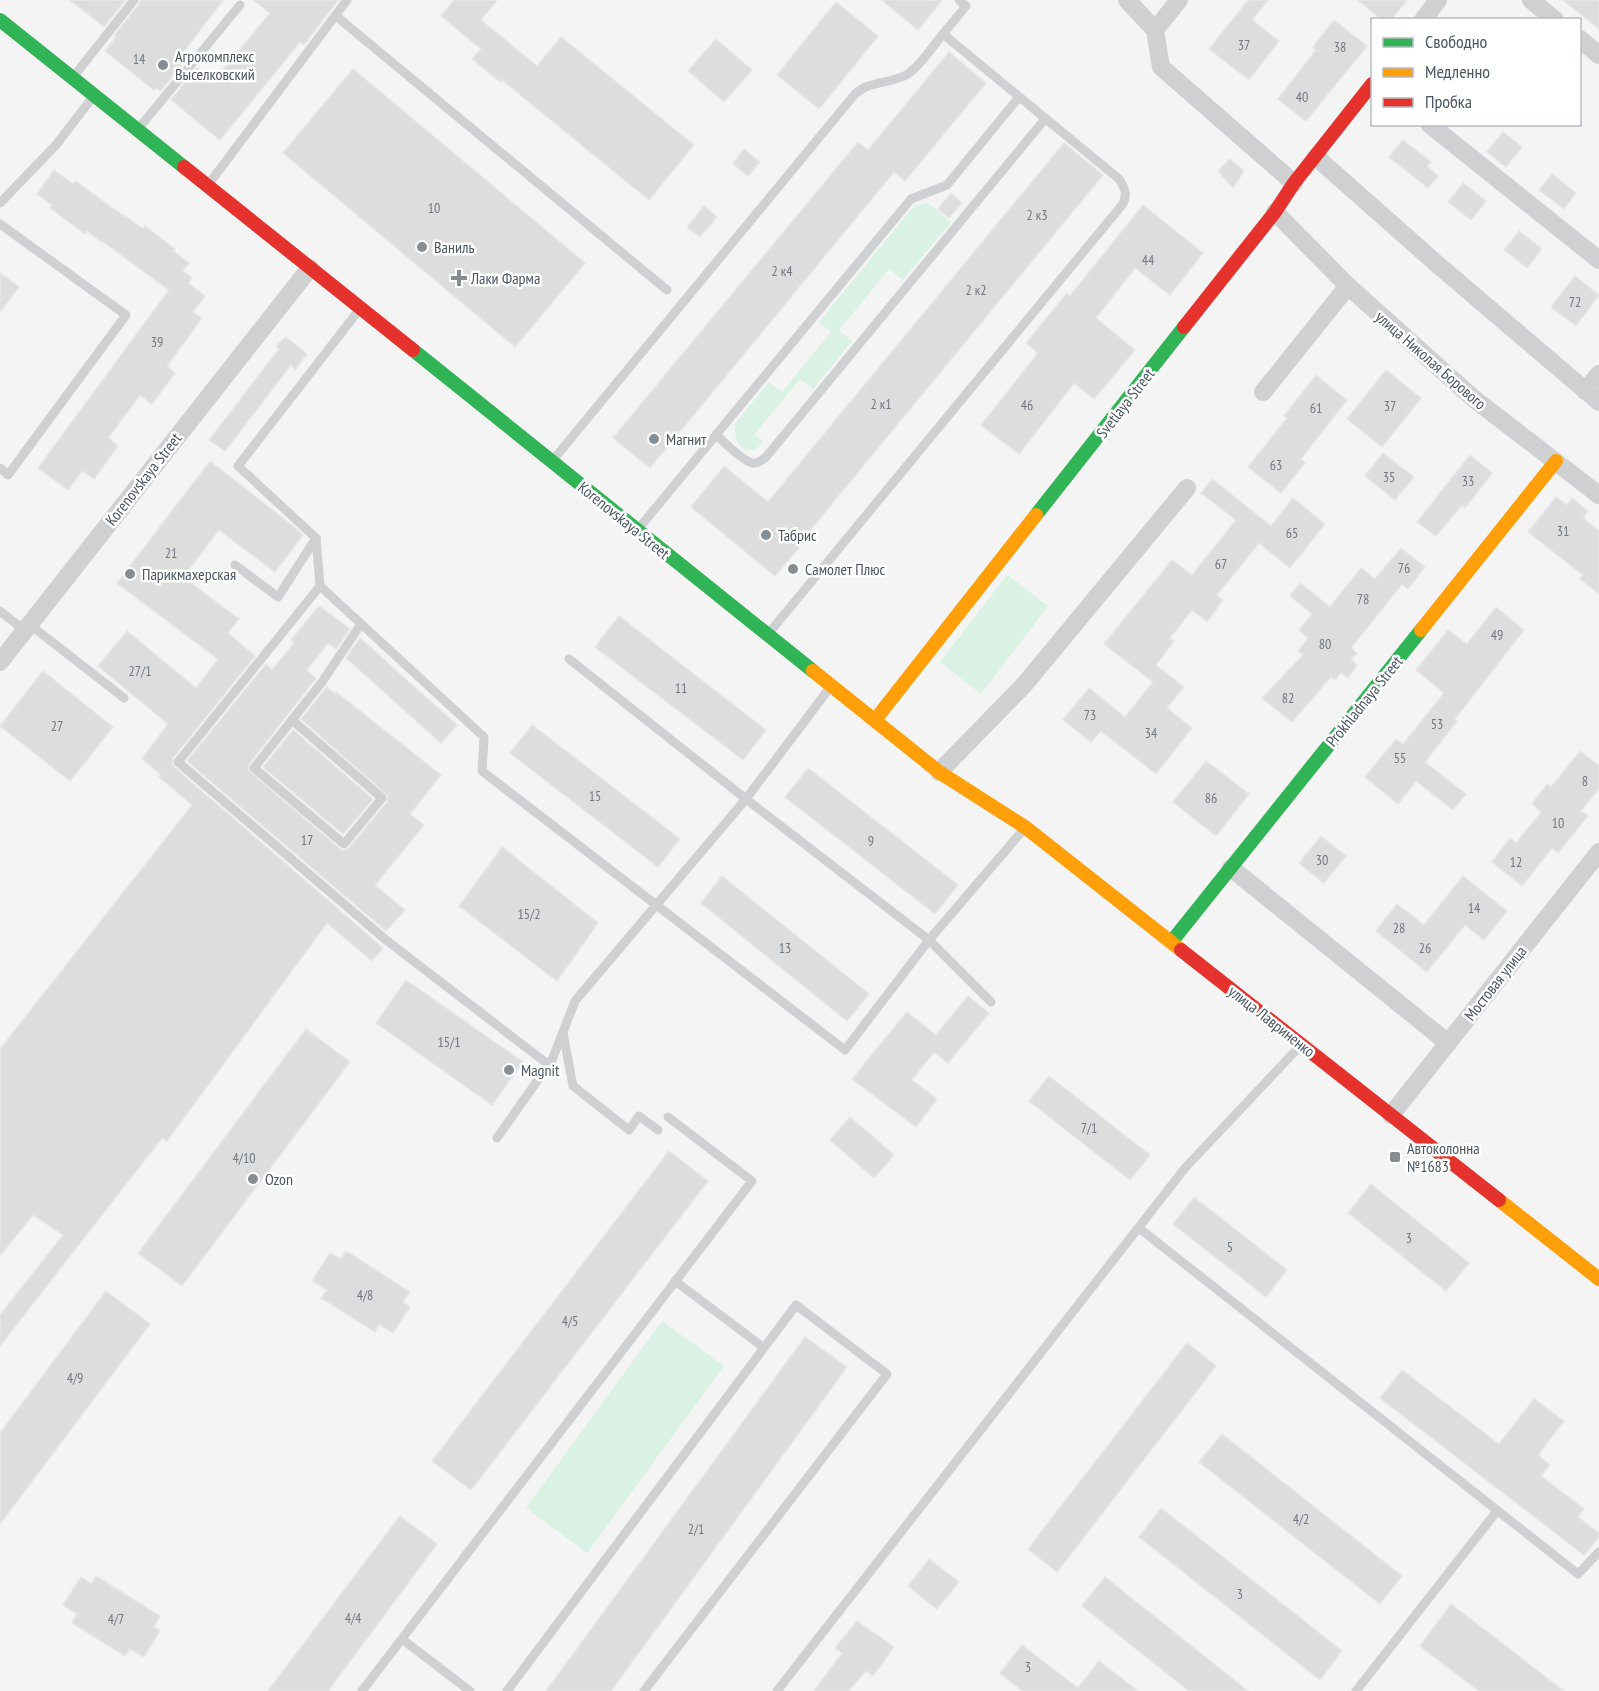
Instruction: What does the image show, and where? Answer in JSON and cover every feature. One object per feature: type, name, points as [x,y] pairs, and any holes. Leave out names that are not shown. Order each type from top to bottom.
[{"type":"street","points":[[1127,0],[1155,30],[1161,67],[1294,183]]},
{"type":"street","points":[[1155,30],[1179,0]]},
{"type":"street","points":[[1424,18],[1438,0]]},
{"type":"street","points":[[1531,0],[1553,18]]},
{"type":"street","name":"Korenovskaya Street","points":[[0,20],[939,772]]},
{"type":"street","points":[[1581,40],[1599,55]]},
{"type":"street","name":"Svetlaya Street","points":[[875,720],[1275,212],[1294,183],[1371,85]]},
{"type":"street","points":[[1432,126],[1599,260]]},
{"type":"street","points":[[1316,157],[1592,397],[1599,374]]},
{"type":"street","name":"улица Николая Борового","points":[[1275,212],[1348,286],[1473,398],[1599,495]]},
{"type":"street","name":"Korenovskaya Street","points":[[0,662],[310,268]]},
{"type":"street","points":[[1263,392],[1348,286]]},
{"type":"street","name":"Prokhladnaya Street","points":[[1172,941],[1556,461]]},
{"type":"street","points":[[939,772],[1024,685],[1187,488]]},
{"type":"street","name":"улица Лавриненко","points":[[939,772],[1025,827],[1599,1279]]},
{"type":"street","name":"Мостовая улица","points":[[1391,1114],[1599,852]]},
{"type":"street","points":[[1231,868],[1448,1043]]},
{"type":"lane","points":[[73,78],[134,0]]},
{"type":"lane","points":[[208,186],[347,0]]},
{"type":"lane","points":[[551,462],[855,94],[861,88],[896,79],[915,67],[966,6],[959,0]]},
{"type":"lane","points":[[137,130],[240,4]]},
{"type":"lane","points":[[336,16],[667,290]]},
{"type":"lane","points":[[768,635],[1126,198],[1125,188],[1119,179],[943,34]]},
{"type":"lane","points":[[0,203],[56,145],[94,96]]},
{"type":"lane","points":[[637,530],[911,199],[946,185],[1019,97]]},
{"type":"lane","points":[[716,435],[746,460],[754,463],[766,457],[1045,119]]},
{"type":"lane","points":[[0,224],[126,315],[8,475],[0,468]]},
{"type":"lane","points":[[360,308],[238,466],[316,538],[320,586],[484,737],[482,771],[844,1050],[929,940],[1025,827]]},
{"type":"lane","points":[[235,565],[278,597],[316,538]]},
{"type":"lane","points":[[320,586],[178,762],[386,940],[549,1065]]},
{"type":"lane","points":[[0,611],[26,627],[124,699]]},
{"type":"lane","points":[[292,720],[382,798],[344,844],[254,768],[322,682],[362,624]]},
{"type":"lane","points":[[569,659],[929,940],[991,1002]]},
{"type":"lane","points":[[497,1138],[549,1065],[575,1001],[746,799],[831,686]]},
{"type":"lane","points":[[563,1033],[573,1086],[629,1130],[639,1116],[658,1130]]},
{"type":"lane","points":[[777,1691],[1185,1168],[1302,1044]]},
{"type":"lane","points":[[362,1691],[752,1180],[669,1116]]},
{"type":"lane","points":[[1139,1228],[1578,1574],[1599,1552]]},
{"type":"lane","points":[[675,1281],[763,1347]]},
{"type":"lane","points":[[507,1691],[796,1305],[887,1374],[644,1691]]},
{"type":"lane","points":[[1356,1691],[1497,1511]]},
{"type":"lane","points":[[402,1638],[471,1691]]},
{"type":"green space","points":[[928,203],[951,222],[903,280],[889,269],[839,330],[852,341],[813,389],[800,379],[754,435],[763,442],[757,448],[746,450],[738,442],[736,422],[769,382],[782,392],[831,332],[819,322],[914,206]]},
{"type":"green space","points":[[1007,575],[1048,606],[981,694],[940,662]]},
{"type":"green space","points":[[662,1321],[724,1366],[587,1553],[526,1508]]},
{"type":"building","points":[[70,0],[125,0],[104,27]]},
{"type":"building","points":[[141,0],[223,0],[181,55],[186,60],[160,91],[156,88],[154,90],[105,51]]},
{"type":"building","points":[[253,0],[338,0],[304,45],[300,42],[220,140],[171,100],[197,68],[213,82],[270,13]]},
{"type":"building","points":[[454,0],[497,0],[481,20],[537,66],[561,37],[694,145],[649,200],[502,80],[500,82],[472,59],[481,49],[441,16]]},
{"type":"building","points":[[882,0],[942,0],[918,30]]},
{"type":"building","points":[[1248,0],[1268,0],[1252,20],[1279,41],[1249,80],[1209,49]]},
{"type":"building","points":[[1358,0],[1407,0],[1393,18],[1380,18]]},
{"type":"building","points":[[1563,0],[1599,0],[1599,29]]},
{"type":"building","points":[[836,2],[878,36],[819,109],[777,75]]},
{"type":"building","points":[[1334,20],[1367,46],[1306,121],[1278,99],[1316,50],[1313,47]]},
{"type":"building","points":[[716,39],[752,70],[724,102],[688,71]]},
{"type":"building","points":[[949,52],[986,83],[905,181],[894,172],[650,468],[613,438],[858,142],[868,150]]},
{"type":"building","points":[[353,69],[585,263],[515,347],[283,153]]},
{"type":"building","points":[[1503,132],[1522,147],[1506,167],[1487,152]]},
{"type":"building","points":[[1403,140],[1431,162],[1427,166],[1438,176],[1428,188],[1389,157]]},
{"type":"building","points":[[1064,143],[1103,175],[807,534],[809,536],[775,576],[691,507],[724,466],[768,502]]},
{"type":"building","points":[[744,149],[760,162],[748,176],[733,164]]},
{"type":"building","points":[[1230,159],[1244,171],[1233,188],[1218,171]]},
{"type":"building","points":[[54,170],[73,184],[75,181],[143,229],[145,226],[175,249],[173,251],[189,263],[183,271],[192,278],[188,283],[205,296],[193,312],[202,318],[167,366],[175,373],[152,404],[140,395],[108,438],[118,446],[94,479],[82,471],[68,490],[38,468],[169,290],[102,241],[87,231],[85,234],[50,208],[52,205],[37,194]]},
{"type":"building","points":[[1552,174],[1576,193],[1564,209],[1539,190]]},
{"type":"building","points":[[1463,183],[1486,201],[1471,220],[1448,202]]},
{"type":"building","points":[[951,193],[962,203],[949,218],[938,209]]},
{"type":"building","points":[[1143,205],[1203,253],[1170,295],[1135,268],[1096,318],[1135,350],[1094,399],[1074,383],[1019,454],[981,425],[1038,353],[1026,343],[1067,293],[1070,296]]},
{"type":"building","points":[[704,206],[717,217],[700,237],[687,227]]},
{"type":"building","points":[[1519,231],[1542,249],[1527,268],[1504,250]]},
{"type":"building","points":[[0,273],[19,287],[0,312]]},
{"type":"building","points":[[1575,276],[1599,295],[1576,326],[1551,307]]},
{"type":"building","points":[[286,337],[307,354],[295,370],[291,365],[225,451],[209,440],[279,349],[276,346]]},
{"type":"building","points":[[1386,370],[1421,398],[1382,447],[1347,419]]},
{"type":"building","points":[[1316,375],[1347,400],[1301,459],[1305,463],[1281,493],[1248,467],[1287,418],[1284,416]]},
{"type":"building","points":[[1383,453],[1414,477],[1395,500],[1365,476]]},
{"type":"building","points":[[1470,455],[1492,473],[1465,508],[1462,505],[1436,536],[1417,522]]},
{"type":"building","points":[[210,461],[303,535],[275,572],[219,530],[183,577],[239,619],[228,633],[255,656],[173,758],[172,764],[383,948],[372,961],[327,923],[167,1141],[162,1138],[0,1346],[0,1315],[63,1235],[33,1215],[0,1256],[0,1049],[192,805],[142,759],[168,724],[98,666],[127,631],[196,688],[218,659],[117,583]]},
{"type":"building","points":[[1212,479],[1271,526],[1293,498],[1325,524],[1290,568],[1259,543],[1217,595],[1223,600],[1207,622],[1192,610],[1170,638],[1174,641],[1156,665],[1184,687],[1167,708],[1192,728],[1156,774],[1101,731],[1091,742],[1063,720],[1089,688],[1125,717],[1153,682],[1104,644],[1172,560],[1192,575],[1236,520],[1201,493]]},
{"type":"building","points":[[1556,497],[1567,505],[1572,498],[1588,511],[1583,518],[1599,531],[1599,594],[1580,579],[1583,575],[1528,532]]},
{"type":"building","points":[[1401,548],[1425,567],[1408,589],[1402,584],[1351,648],[1357,653],[1351,660],[1357,665],[1348,678],[1341,673],[1335,680],[1331,677],[1292,722],[1262,698],[1303,655],[1298,651],[1308,638],[1299,630],[1312,614],[1290,596],[1300,583],[1330,607],[1361,568],[1375,579]]},
{"type":"building","points":[[319,606],[350,629],[336,649],[328,643],[307,670],[316,678],[249,764],[248,770],[340,849],[343,851],[349,848],[387,802],[388,796],[301,719],[327,687],[441,775],[410,814],[424,825],[375,885],[405,910],[386,931],[187,761],[266,664],[272,670],[294,643],[291,640]]},
{"type":"building","points":[[1496,607],[1524,630],[1455,719],[1457,721],[1425,762],[1466,794],[1453,810],[1416,781],[1398,804],[1365,777],[1396,739],[1403,744],[1444,693],[1416,670],[1448,630],[1467,644]]},
{"type":"building","points":[[619,616],[766,730],[743,760],[595,647]]},
{"type":"building","points":[[360,638],[457,725],[441,743],[346,658]]},
{"type":"building","points":[[43,671],[113,727],[70,781],[0,726]]},
{"type":"building","points":[[532,725],[680,839],[658,867],[510,753]]},
{"type":"building","points":[[293,730],[373,799],[343,834],[263,767]]},
{"type":"building","points":[[1580,751],[1599,766],[1599,788],[1581,811],[1588,816],[1558,853],[1552,848],[1522,886],[1492,862],[1510,838],[1516,843],[1541,812],[1532,804],[1547,784],[1551,787]]},
{"type":"building","points":[[1206,761],[1249,794],[1216,836],[1173,802]]},
{"type":"building","points":[[808,768],[958,885],[935,914],[785,797]]},
{"type":"building","points":[[1321,836],[1346,856],[1324,883],[1299,863]]},
{"type":"building","points":[[502,847],[598,923],[557,981],[459,906]]},
{"type":"building","points":[[722,876],[869,994],[847,1021],[701,903]]},
{"type":"building","points":[[1463,876],[1507,911],[1484,940],[1465,925],[1427,972],[1376,931],[1397,904],[1424,925]]},
{"type":"building","points":[[406,980],[523,1062],[492,1105],[376,1023]]},
{"type":"building","points":[[968,996],[989,1013],[948,1063],[934,1052],[912,1080],[937,1099],[916,1127],[852,1079],[907,1012],[936,1035]]},
{"type":"building","points":[[306,1029],[350,1062],[182,1286],[138,1253]]},
{"type":"building","points":[[1049,1076],[1150,1155],[1130,1180],[1029,1101]]},
{"type":"building","points":[[850,1117],[894,1155],[874,1178],[830,1140]]},
{"type":"building","points":[[669,1151],[708,1181],[471,1490],[432,1461]]},
{"type":"building","points":[[1371,1184],[1469,1263],[1446,1291],[1348,1213]]},
{"type":"building","points":[[1194,1197],[1287,1270],[1266,1297],[1173,1224]]},
{"type":"building","points":[[346,1251],[410,1292],[403,1302],[410,1307],[393,1333],[379,1324],[375,1332],[321,1298],[327,1290],[312,1281],[330,1253],[341,1259]]},
{"type":"building","points":[[106,1291],[150,1324],[0,1524],[0,1433]]},
{"type":"building","points":[[805,1337],[847,1367],[611,1691],[546,1691]]},
{"type":"building","points":[[1187,1343],[1216,1366],[1057,1572],[1028,1549]]},
{"type":"building","points":[[1402,1370],[1499,1444],[1534,1399],[1564,1421],[1538,1455],[1550,1465],[1541,1476],[1584,1509],[1578,1517],[1599,1533],[1599,1537],[1584,1555],[1380,1398]]},
{"type":"building","points":[[1222,1434],[1402,1576],[1380,1604],[1199,1462]]},
{"type":"building","points":[[1161,1508],[1342,1651],[1320,1680],[1139,1537]]},
{"type":"building","points":[[400,1516],[437,1544],[328,1691],[268,1691]]},
{"type":"building","points":[[929,1559],[959,1582],[937,1609],[908,1586]]},
{"type":"building","points":[[96,1576],[160,1616],[154,1627],[160,1631],[144,1657],[130,1649],[125,1656],[72,1623],[77,1614],[63,1605],[81,1577],[91,1584]]},
{"type":"building","points":[[1105,1577],[1248,1691],[1189,1691],[1082,1606]]},
{"type":"building","points":[[1451,1604],[1564,1691],[1479,1691],[1420,1646]]},
{"type":"building","points":[[857,1621],[894,1647],[873,1676],[866,1671],[848,1691],[814,1691],[842,1653],[835,1648]]},
{"type":"building","points":[[1022,1645],[1078,1688],[1099,1661],[1138,1691],[1022,1691],[1000,1673]]},
{"type":"traffic: fast","points":[[0,20],[184,167]]},
{"type":"traffic: fast","points":[[1036,515],[1184,327]]},
{"type":"traffic: fast","points":[[413,350],[813,671]]},
{"type":"traffic: fast","points":[[1172,941],[1421,630]]},
{"type":"traffic: slow","points":[[1421,630],[1556,461]]},
{"type":"traffic: slow","points":[[875,720],[1036,515]]},
{"type":"traffic: slow","points":[[813,671],[939,772],[1025,827],[1181,950]]},
{"type":"traffic: slow","points":[[1499,1200],[1599,1279]]},
{"type":"traffic: jam","points":[[1184,327],[1371,85]]},
{"type":"traffic: jam","points":[[184,167],[413,350]]},
{"type":"traffic: jam","points":[[1181,950],[1499,1200]]},
{"type":"place","name":"Агрокомплекс Выселковский","points":[[163,65]]},
{"type":"place","name":"Ваниль","points":[[422,247]]},
{"type":"place","name":"Лаки Фарма","points":[[459,278]]},
{"type":"place","name":"Магнит","points":[[654,439]]},
{"type":"place","name":"Табрис","points":[[766,535]]},
{"type":"place","name":"Самолет Плюс","points":[[793,569]]},
{"type":"place","name":"Парикмахерская","points":[[130,574]]},
{"type":"place","name":"Magnit","points":[[509,1070]]},
{"type":"place","name":"Автоколонна №1683","points":[[1395,1157]]},
{"type":"place","name":"Ozon","points":[[253,1179]]}]
